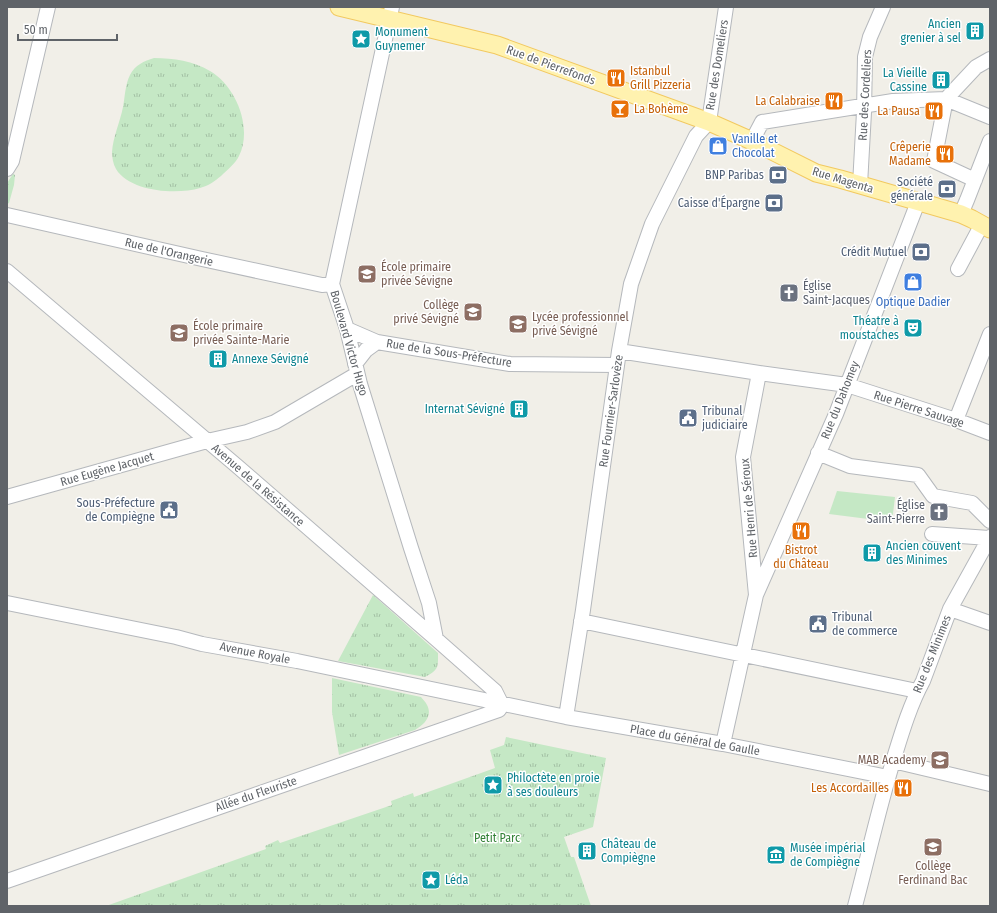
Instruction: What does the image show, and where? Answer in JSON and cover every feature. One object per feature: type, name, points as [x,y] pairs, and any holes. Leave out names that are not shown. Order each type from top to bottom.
[{"type":"main road","name":"Rue de Pierrefonds","points":[[339,7],[391,13],[497,45],[709,122]]},
{"type":"main road","name":"Rue Magenta","points":[[709,122],[752,141],[816,173],[961,214],[986,227]]},
{"type":"street","points":[[7,169],[12,161],[48,7]]},
{"type":"street","name":"Rue des Domeliers","points":[[709,122],[726,7]]},
{"type":"street","name":"Rue des Cordeliers","points":[[860,185],[865,57],[870,37],[883,7]]},
{"type":"street","name":"Boulevard Victor Hugo","points":[[391,13],[367,121],[358,171],[332,284],[347,329],[360,384],[429,603],[436,639]]},
{"type":"street","points":[[975,180],[934,161],[946,99],[976,67],[990,59]]},
{"type":"street","points":[[752,141],[762,122],[894,102],[946,99],[990,116]]},
{"type":"street","name":"Rue Fournier-Sarlovèze","points":[[566,717],[618,358],[631,284],[652,224],[696,136],[709,122]]},
{"type":"street","points":[[961,214],[968,200],[990,141]]},
{"type":"street","name":"Rue du Dahomey","points":[[756,595],[847,385],[918,202]]},
{"type":"street","name":"Rue de l'Orangerie","points":[[7,215],[322,285],[332,284]]},
{"type":"street","points":[[958,269],[986,227]]},
{"type":"street","name":"Avenue de la Résistance","points":[[7,271],[237,466],[495,690],[502,704]]},
{"type":"street","name":"Rue de la Sous-Préfecture","points":[[347,329],[377,342],[510,364],[618,358],[759,373],[847,385]]},
{"type":"street","points":[[956,420],[990,334]]},
{"type":"street","name":"Rue de la Sous-Préfecture","points":[[207,441],[247,432],[275,422],[356,369],[366,350],[377,342]]},
{"type":"street","name":"Rue Henri de Séroux","points":[[756,595],[743,458],[759,373]]},
{"type":"street","name":"Rue Pierre Sauvage","points":[[847,385],[956,420],[990,433]]},
{"type":"street","name":"Rue Eugène Jacquet","points":[[7,497],[207,441]]},
{"type":"street","points":[[818,453],[850,466],[918,475],[933,496],[972,503],[990,520]]},
{"type":"street","points":[[932,534],[989,537]]},
{"type":"street","name":"Rue des Minimes","points":[[855,906],[888,776],[904,724],[917,691],[923,681],[950,609],[989,537]]},
{"type":"street","points":[[723,744],[756,595]]},
{"type":"street","name":"Avenue Royale","points":[[7,603],[502,704]]},
{"type":"street","points":[[950,609],[990,623]]},
{"type":"street","points":[[581,621],[917,691]]},
{"type":"street","name":"Place du Général de Gaulle","points":[[502,704],[566,717],[723,744],[888,776]]},
{"type":"street","name":"Allée du Fleuriste","points":[[7,881],[499,710],[502,704]]},
{"type":"street","points":[[893,761],[990,784]]},
{"type":"green space","points":[[154,58],[183,61],[210,71],[227,87],[240,109],[244,133],[243,145],[239,156],[221,176],[203,187],[179,191],[155,190],[132,183],[123,177],[114,165],[112,152],[115,135],[122,113],[128,79],[137,66]]},
{"type":"green space","points":[[13,174],[15,175],[14,185],[9,203],[7,204],[7,183]]},
{"type":"green space","points":[[837,491],[895,497],[892,522],[829,514]]},
{"type":"green space","points":[[373,595],[438,653],[438,665],[433,672],[425,677],[338,661]]},
{"type":"green space","points":[[332,678],[421,697],[429,709],[427,720],[422,726],[415,730],[339,755],[332,712]]},
{"type":"green space","name":"Petit Parc","points":[[506,737],[606,758],[593,827],[564,837],[571,857],[574,857],[591,906],[106,906],[266,849],[265,846],[278,840],[280,843],[392,805],[391,801],[413,793],[414,797],[495,768],[490,750],[504,745]]},
{"type":"place","name":"Ancien grenier à sel","points":[[975,31]]},
{"type":"place","name":"Monument Guynemer","points":[[361,39]]},
{"type":"place","name":"Istanbul Grill Pizzeria","points":[[616,78]]},
{"type":"place","name":"La Vieille Cassine","points":[[941,80]]},
{"type":"place","name":"La Calabraise","points":[[834,101]]},
{"type":"place","name":"La Bohème","points":[[620,109]]},
{"type":"place","name":"La Pausa","points":[[934,111]]},
{"type":"place","name":"Vanille et Chocolat","points":[[718,146]]},
{"type":"place","name":"Crêperie Madame","points":[[945,154]]},
{"type":"place","name":"BNP Paribas","points":[[778,175]]},
{"type":"place","name":"Société générale","points":[[947,189]]},
{"type":"place","name":"Caisse d'Épargne","points":[[774,203]]},
{"type":"place","name":"Crédit Mutuel","points":[[921,252]]},
{"type":"place","name":"École primaire privée Sévigne","points":[[367,274]]},
{"type":"place","name":"Optique Dadier","points":[[913,282]]},
{"type":"place","name":"Église Saint-Jacques","points":[[789,293]]},
{"type":"place","name":"Collège privé Sévigné","points":[[473,312]]},
{"type":"place","name":"Lycée professionnel privé Sévigné","points":[[518,324]]},
{"type":"place","name":"Théatre à moustaches","points":[[913,328]]},
{"type":"place","name":"École primaire privée Sainte-Marie","points":[[179,333]]},
{"type":"place","name":"Annexe Sévigné","points":[[218,359]]},
{"type":"place","name":"Internat Sévigné","points":[[519,409]]},
{"type":"place","name":"Tribunal judiciaire","points":[[688,418]]},
{"type":"place","name":"Sous-Préfecture de Compiègne","points":[[169,510]]},
{"type":"place","name":"Église Saint-Pierre","points":[[939,512]]},
{"type":"place","name":"Bistrot du Château","points":[[801,531]]},
{"type":"place","name":"Ancien couvent des Minimes","points":[[872,553]]},
{"type":"place","name":"Tribunal de commerce","points":[[818,624]]},
{"type":"place","name":"MAB Academy","points":[[940,760]]},
{"type":"place","name":"Philoctète en proie à ses douleurs","points":[[493,785]]},
{"type":"place","name":"Les Accordailles","points":[[903,788]]},
{"type":"place","name":"Collège Ferdinand Bac","points":[[933,847]]},
{"type":"place","name":"Château de Compiègne","points":[[587,851]]},
{"type":"place","name":"Musée impérial de Compiègne","points":[[776,855]]},
{"type":"place","name":"Léda","points":[[431,880]]}]
